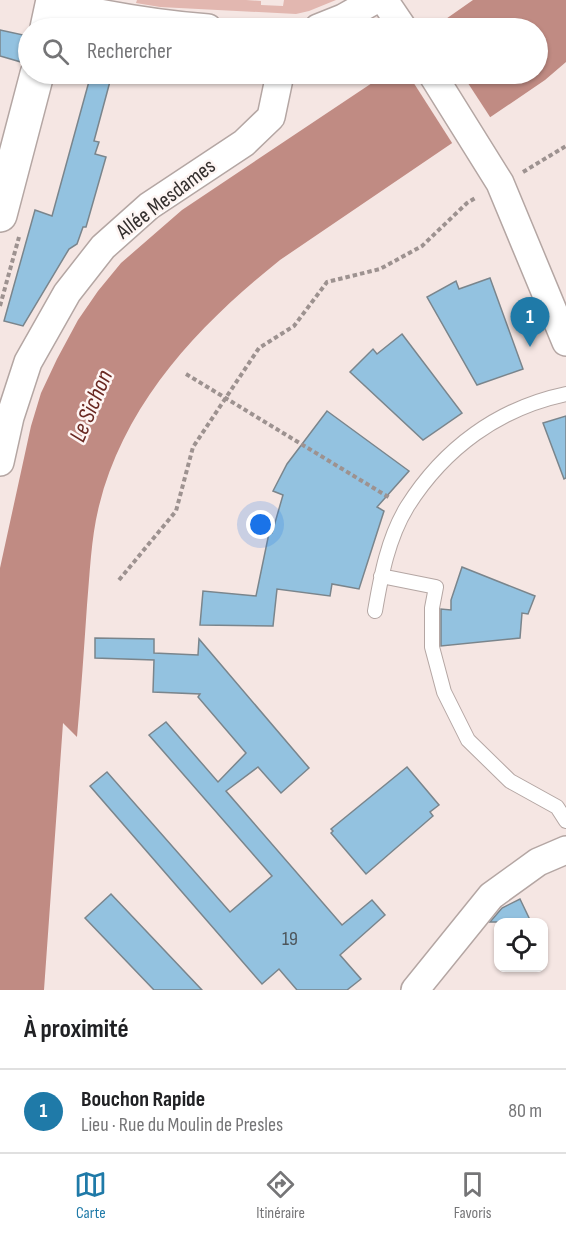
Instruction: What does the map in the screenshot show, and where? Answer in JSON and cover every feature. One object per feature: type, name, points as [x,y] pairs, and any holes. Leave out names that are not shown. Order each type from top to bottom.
[{"type":"main road","points":[[0,215],[34,84]]},
{"type":"street","points":[[343,18],[375,0]]},
{"type":"street","points":[[384,0],[396,18]]},
{"type":"street","points":[[50,8],[119,18]]},
{"type":"street","name":"Allée Mesdames","points":[[0,462],[10,417],[28,362],[67,293],[103,247],[149,206],[244,143],[271,117],[278,84]]},
{"type":"street","points":[[439,84],[500,183],[566,342]]},
{"type":"street","points":[[415,990],[491,896],[538,862],[566,850]]},
{"type":"lane","points":[[375,611],[381,576],[392,541],[406,508],[431,476],[460,445],[498,417],[539,399],[566,394]]},
{"type":"lane","points":[[381,576],[436,587],[432,608],[432,647],[444,692],[468,740],[510,781],[557,807],[566,821]]},
{"type":"path","points":[[118,580],[176,511],[193,447],[259,348],[294,326],[327,282],[380,269],[422,246],[467,203],[566,146]]},
{"type":"path","points":[[186,374],[406,508]]},
{"type":"shaded area","points":[[137,0],[246,0],[261,1],[261,5],[283,6],[284,0],[336,0],[296,14],[160,7],[136,3]]},
{"type":"water","points":[[473,0],[566,0],[566,62],[548,77],[548,18],[447,18]]},
{"type":"water","name":"Le Sichon","points":[[371,84],[539,84],[280,260],[221,311],[194,339],[146,400],[111,468],[94,530],[77,737],[63,723],[44,990],[0,990],[0,568],[31,426],[41,393],[57,359],[78,320],[98,291],[121,263],[182,210]]},
{"type":"pier","points":[[414,84],[469,84],[492,120],[454,146]]},
{"type":"building","points":[[0,30],[18,34],[18,61],[0,56]]},
{"type":"building","points":[[88,84],[109,84],[94,141],[99,142],[95,154],[106,157],[86,227],[83,227],[77,244],[69,249],[23,326],[4,321],[35,210],[52,216]]},
{"type":"building","points":[[490,278],[523,369],[477,385],[427,297],[456,281],[459,289]]},
{"type":"building","points":[[402,334],[462,413],[423,440],[350,372],[373,349],[377,354]]},
{"type":"building","points":[[327,411],[409,471],[377,507],[384,511],[359,589],[332,584],[330,596],[277,589],[273,626],[200,625],[203,591],[256,596],[269,533],[272,533],[283,495],[273,491],[287,464]]},
{"type":"building","points":[[566,416],[566,478],[564,479],[543,423]]},
{"type":"building","points":[[462,567],[535,596],[528,614],[522,613],[520,638],[441,646],[441,609],[451,610],[451,600]]},
{"type":"building","points":[[95,638],[154,639],[154,653],[198,655],[199,639],[309,768],[281,793],[258,767],[226,791],[342,925],[372,900],[385,915],[340,955],[361,979],[347,990],[297,990],[279,969],[262,984],[90,786],[107,772],[230,912],[272,876],[149,735],[166,722],[218,782],[246,753],[198,697],[200,694],[153,692],[154,660],[95,658]]},
{"type":"building","points":[[407,767],[439,805],[430,812],[433,816],[366,874],[331,833],[333,831],[331,829]]},
{"type":"building","points":[[111,894],[202,990],[154,990],[85,918]]},
{"type":"building","points":[[520,899],[529,918],[494,918],[494,922],[490,922],[502,908]]},
{"type":"place","name":"Bouchon Rapide","points":[[530,347]]}]
